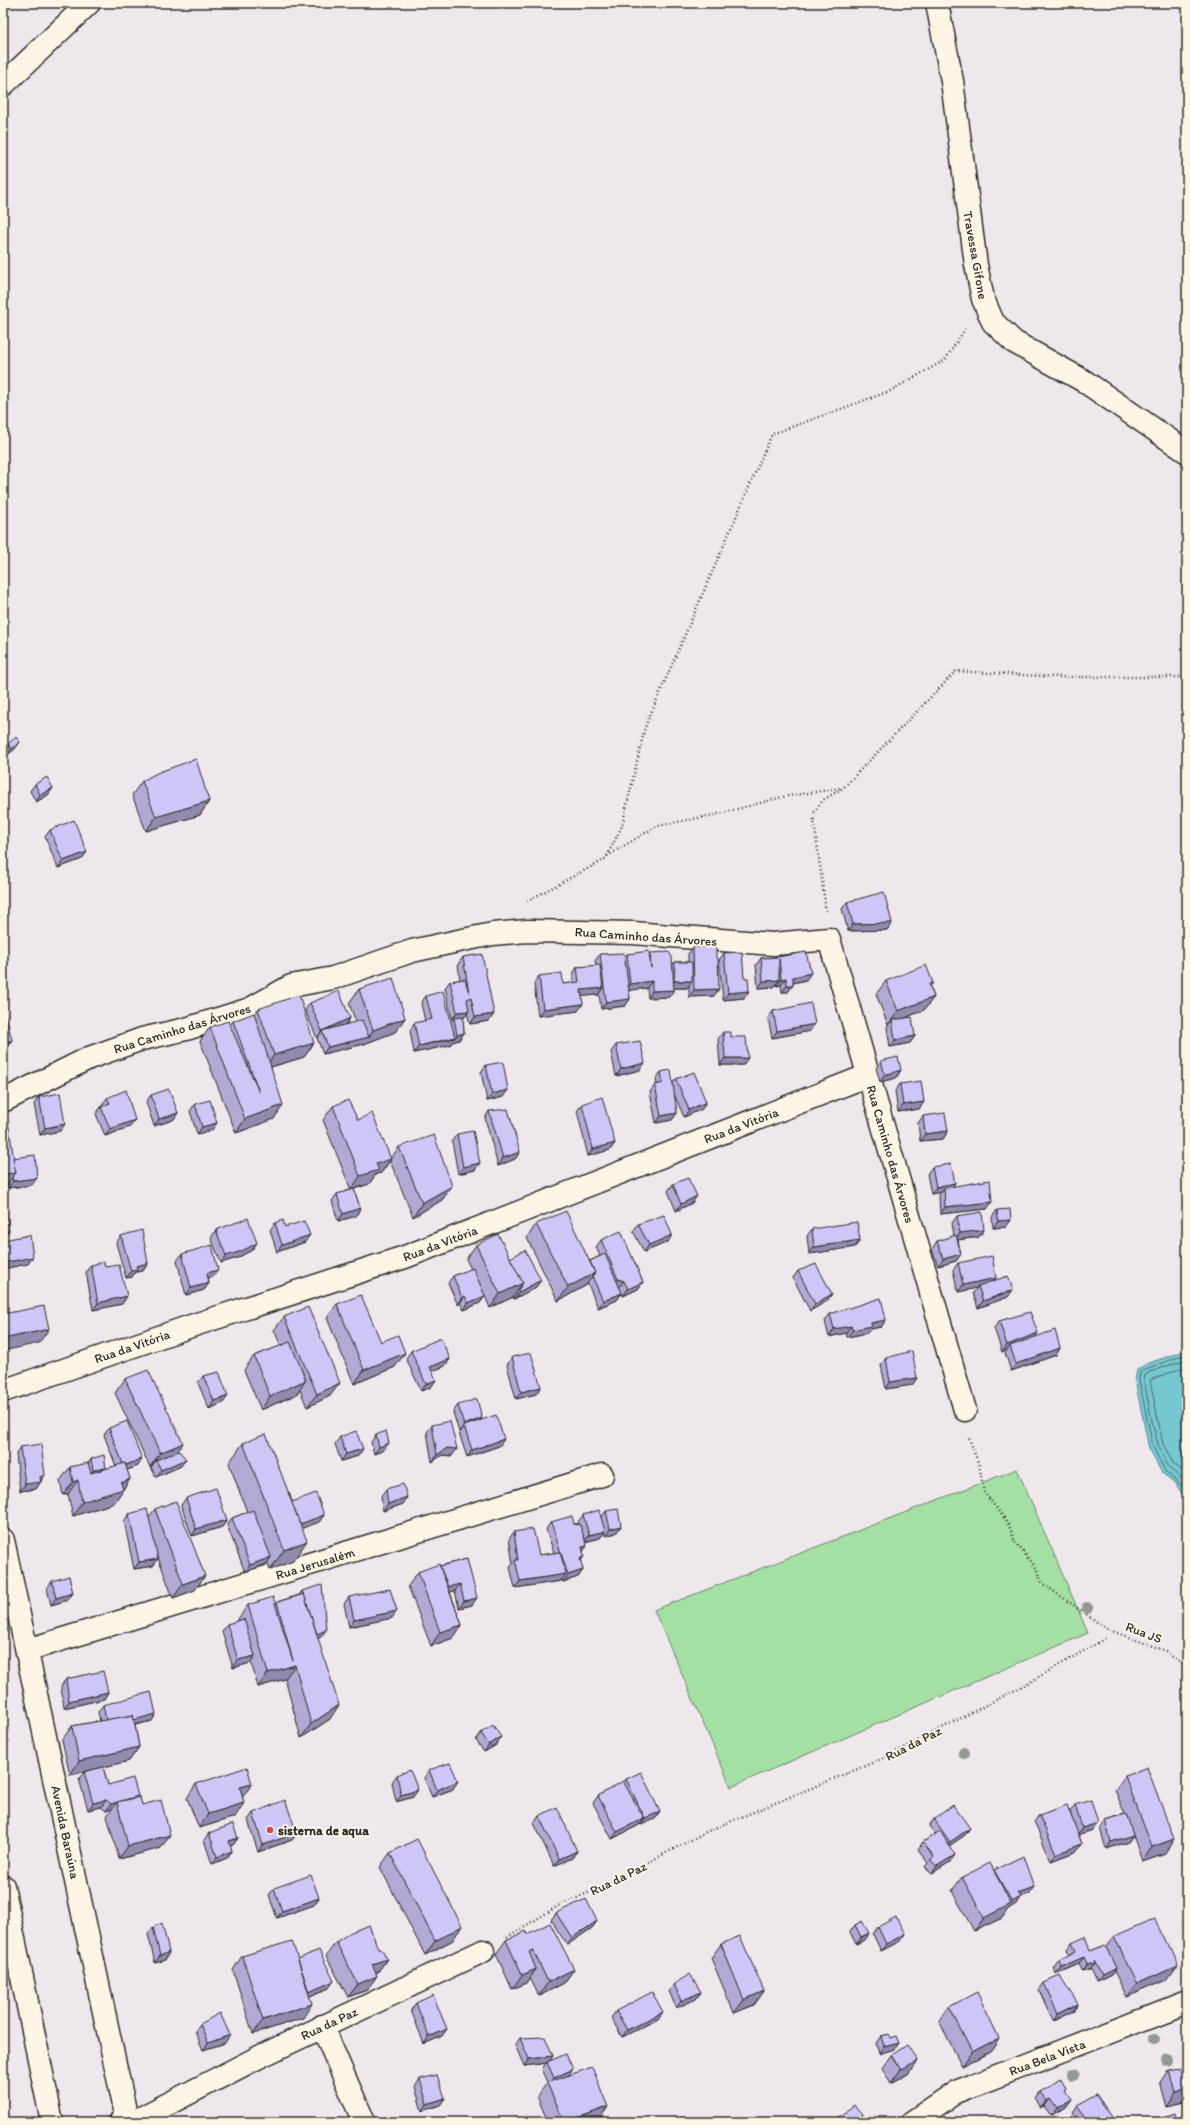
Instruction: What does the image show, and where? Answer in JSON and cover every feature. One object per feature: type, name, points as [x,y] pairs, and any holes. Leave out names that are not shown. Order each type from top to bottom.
[{"type":"street","points":[[3,85],[89,3]]},
{"type":"street","name":"Travessa Gifone","points":[[937,3],[952,81],[964,184],[976,265],[983,299],[994,322],[1014,342],[1084,381],[1187,452]]},
{"type":"street","name":"Rua Caminho das Árvores","points":[[3,1102],[89,1058],[142,1039],[186,1029],[250,1009],[291,986],[333,978],[412,951],[493,934],[527,931],[633,934],[773,944],[829,939],[965,1410]]},
{"type":"street","name":"Rua da Vitória","points":[[3,1391],[191,1326],[405,1257],[869,1075]]},
{"type":"street","name":"Rua Jerusalém","points":[[27,1650],[602,1474]]},
{"type":"street","name":"Avenida Baraúna","points":[[3,1540],[126,2115],[120,2122]]},
{"type":"street","points":[[3,1886],[52,2122]]},
{"type":"street","name":"Rua da Paz","points":[[133,2122],[322,2026],[483,1951]]},
{"type":"street","name":"Rua Bela Vista","points":[[912,2122],[956,2092],[1187,2002]]},
{"type":"street","points":[[322,2026],[364,2122]]},
{"type":"path","points":[[524,902],[604,860],[622,826],[645,727],[772,434],[890,391],[945,360],[983,299]]},
{"type":"path","points":[[829,939],[813,814],[823,800],[843,788],[956,671],[1058,677],[1187,677]]},
{"type":"path","points":[[606,856],[657,826],[723,813],[782,796],[843,788]]},
{"type":"path","name":"Rua JS","points":[[968,1432],[969,1439],[979,1465],[984,1492],[1008,1524],[1015,1542],[1038,1570],[1042,1583],[1112,1631],[1166,1651],[1187,1669]]},
{"type":"path","name":"Rua da Paz","points":[[483,1951],[558,1906],[613,1881],[710,1830],[884,1758],[1023,1686],[1106,1638]]},
{"type":"path","points":[[1187,1891],[1182,1925],[1187,1945]]},
{"type":"green space","points":[[1017,1469],[1088,1633],[731,1787],[654,1610]]},
{"type":"water","points":[[1187,1350],[1187,1495],[1182,1494],[1176,1484],[1162,1473],[1149,1449],[1135,1380],[1137,1370],[1146,1364]]},
{"type":"building","points":[[16,737],[20,742],[11,749],[8,744]]},
{"type":"building","points":[[196,759],[209,801],[156,817],[142,781],[159,772]]},
{"type":"building","points":[[47,777],[53,788],[40,795],[35,784]]},
{"type":"building","points":[[74,820],[87,852],[63,861],[50,830]]},
{"type":"building","points":[[884,892],[892,923],[853,924],[847,902]]},
{"type":"building","points":[[716,946],[719,989],[694,990],[693,947]]},
{"type":"building","points":[[649,951],[651,968],[650,953],[669,952],[672,957],[674,990],[652,991],[652,981],[630,984],[627,954]]},
{"type":"building","points":[[742,952],[744,978],[748,978],[749,991],[728,993],[724,953]]},
{"type":"building","points":[[806,952],[811,973],[793,977],[793,985],[787,985],[786,978],[781,979],[779,959],[779,980],[763,981],[761,958],[778,957]]},
{"type":"building","points":[[624,953],[630,999],[606,1002],[600,954]]},
{"type":"building","points":[[482,954],[494,1014],[475,1017],[471,997],[467,999],[469,1011],[457,1012],[450,981],[465,979],[469,993],[463,957]]},
{"type":"building","points":[[675,962],[692,962],[692,981],[674,981]]},
{"type":"building","points":[[600,965],[603,988],[581,990],[583,1004],[543,1009],[539,976],[562,973],[563,984],[579,982],[577,967]]},
{"type":"building","points":[[926,965],[933,983],[929,984],[934,997],[898,1011],[886,981]]},
{"type":"building","points":[[393,978],[405,1018],[373,1030],[359,989]]},
{"type":"building","points":[[339,991],[350,1018],[322,1031],[310,1003]]},
{"type":"building","points":[[443,991],[455,1037],[419,1046],[414,1023],[432,1019],[426,996]]},
{"type":"building","points":[[299,995],[314,1043],[274,1055],[258,1009]]},
{"type":"building","points":[[811,1003],[815,1024],[777,1031],[773,1011]]},
{"type":"building","points":[[3,1005],[12,1040],[3,1043]]},
{"type":"building","points":[[254,1013],[283,1105],[245,1119],[210,1027],[228,1021],[259,1092],[233,1021]]},
{"type":"building","points":[[463,1017],[464,1033],[457,1035],[454,1018]]},
{"type":"building","points":[[912,1017],[915,1036],[895,1040],[892,1020]]},
{"type":"building","points":[[362,1020],[369,1037],[328,1047],[322,1031]]},
{"type":"building","points":[[723,1032],[731,1032],[731,1037],[746,1037],[748,1058],[725,1058]]},
{"type":"building","points":[[640,1041],[645,1063],[621,1069],[616,1045]]},
{"type":"building","points":[[898,1057],[901,1070],[885,1075],[881,1061]]},
{"type":"building","points":[[503,1062],[508,1090],[492,1094],[486,1065]]},
{"type":"building","points":[[671,1070],[677,1113],[661,1116],[655,1085],[663,1083],[661,1072]]},
{"type":"building","points":[[694,1072],[706,1102],[689,1110],[676,1079]]},
{"type":"building","points":[[921,1081],[924,1102],[903,1105],[900,1084]]},
{"type":"building","points":[[169,1089],[178,1113],[159,1119],[151,1095]]},
{"type":"building","points":[[126,1090],[135,1120],[110,1129],[101,1107],[110,1103],[107,1098]]},
{"type":"building","points":[[60,1093],[65,1124],[45,1128],[39,1097]]},
{"type":"building","points":[[602,1097],[615,1143],[593,1149],[582,1104]]},
{"type":"building","points":[[210,1100],[217,1123],[202,1127],[195,1104]]},
{"type":"building","points":[[348,1100],[358,1120],[372,1113],[391,1159],[376,1164],[379,1170],[360,1176],[333,1106]]},
{"type":"building","points":[[508,1109],[520,1152],[503,1158],[489,1111]]},
{"type":"building","points":[[945,1113],[948,1131],[925,1134],[923,1116]]},
{"type":"building","points":[[8,1122],[16,1173],[3,1174],[3,1123]]},
{"type":"building","points":[[473,1131],[480,1163],[463,1167],[457,1134]]},
{"type":"building","points":[[434,1135],[452,1186],[422,1203],[399,1147]]},
{"type":"building","points":[[35,1155],[37,1178],[13,1181],[12,1177],[16,1173],[13,1158]]},
{"type":"building","points":[[951,1164],[955,1183],[936,1187],[932,1167]]},
{"type":"building","points":[[688,1178],[697,1196],[681,1204],[673,1184]]},
{"type":"building","points":[[990,1180],[992,1202],[945,1207],[944,1188]]},
{"type":"building","points":[[354,1189],[360,1208],[343,1214],[337,1194]]},
{"type":"building","points":[[1010,1209],[1011,1220],[998,1221],[997,1210]]},
{"type":"building","points":[[3,1211],[6,1211],[9,1231],[3,1231]]},
{"type":"building","points":[[566,1211],[595,1273],[568,1287],[536,1224]]},
{"type":"building","points":[[982,1212],[984,1230],[960,1233],[957,1216]]},
{"type":"building","points":[[664,1215],[672,1235],[649,1245],[638,1224]]},
{"type":"building","points":[[248,1218],[257,1243],[242,1251],[226,1256],[216,1230]]},
{"type":"building","points":[[283,1220],[285,1227],[304,1221],[310,1235],[282,1245],[275,1223]]},
{"type":"building","points":[[857,1222],[860,1240],[814,1247],[812,1229]]},
{"type":"building","points":[[142,1230],[148,1263],[136,1266],[137,1270],[131,1271],[121,1236]]},
{"type":"building","points":[[621,1231],[643,1282],[628,1289],[624,1281],[618,1279],[601,1240]]},
{"type":"building","points":[[498,1234],[523,1283],[500,1294],[476,1245]]},
{"type":"building","points":[[30,1235],[33,1257],[3,1263],[3,1240]]},
{"type":"building","points":[[956,1235],[961,1254],[943,1259],[937,1241]]},
{"type":"building","points":[[212,1245],[218,1270],[207,1273],[209,1283],[191,1288],[182,1254]]},
{"type":"building","points":[[525,1250],[541,1280],[519,1292],[518,1290],[523,1283],[510,1258]]},
{"type":"building","points":[[605,1254],[622,1293],[603,1301],[592,1276],[595,1273],[590,1261]]},
{"type":"building","points":[[992,1256],[996,1278],[963,1285],[958,1263]]},
{"type":"building","points":[[104,1262],[105,1267],[119,1265],[127,1296],[98,1303],[91,1265]]},
{"type":"building","points":[[816,1264],[832,1294],[815,1304],[798,1271]]},
{"type":"building","points":[[473,1268],[485,1296],[468,1303],[465,1296],[462,1298],[453,1276]]},
{"type":"building","points":[[1008,1276],[1013,1290],[983,1301],[978,1286]]},
{"type":"building","points":[[361,1295],[381,1342],[398,1335],[405,1353],[364,1370],[337,1304]]},
{"type":"building","points":[[881,1298],[886,1320],[871,1323],[872,1326],[852,1330],[851,1326],[834,1329],[830,1314]]},
{"type":"building","points":[[44,1306],[49,1329],[3,1339],[3,1314]]},
{"type":"building","points":[[308,1307],[340,1383],[317,1394],[284,1317]]},
{"type":"building","points":[[1030,1312],[1038,1333],[1007,1345],[999,1321]]},
{"type":"building","points":[[1055,1330],[1060,1348],[1016,1364],[1010,1346]]},
{"type":"building","points":[[441,1338],[450,1359],[430,1367],[436,1380],[426,1384],[411,1351]]},
{"type":"building","points":[[290,1342],[306,1380],[270,1396],[254,1356]]},
{"type":"building","points":[[912,1351],[917,1378],[890,1382],[886,1358]]},
{"type":"building","points":[[531,1353],[541,1387],[521,1392],[512,1357]]},
{"type":"building","points":[[148,1370],[183,1443],[160,1453],[125,1379]]},
{"type":"building","points":[[219,1372],[228,1396],[214,1401],[203,1376]]},
{"type":"building","points":[[477,1399],[482,1418],[464,1425],[458,1405]]},
{"type":"building","points":[[496,1415],[504,1439],[472,1450],[464,1426]]},
{"type":"building","points":[[127,1421],[142,1459],[126,1465],[125,1463],[123,1464],[109,1428]]},
{"type":"building","points":[[450,1421],[457,1449],[447,1448],[437,1455],[432,1425]]},
{"type":"building","points":[[356,1431],[363,1449],[346,1454],[340,1437]]},
{"type":"building","points":[[386,1431],[389,1443],[379,1447],[376,1435]]},
{"type":"building","points":[[266,1434],[307,1541],[284,1550],[243,1443]]},
{"type":"building","points":[[41,1444],[45,1475],[40,1477],[41,1482],[25,1484],[20,1447]]},
{"type":"building","points":[[179,1451],[186,1459],[161,1470],[156,1460]]},
{"type":"building","points":[[104,1455],[106,1468],[93,1470],[91,1459]]},
{"type":"building","points":[[88,1463],[91,1473],[125,1463],[130,1479],[121,1483],[123,1489],[82,1502],[78,1480],[73,1482],[70,1467]]},
{"type":"building","points":[[403,1484],[407,1497],[388,1504],[386,1489]]},
{"type":"building","points":[[216,1488],[227,1520],[196,1529],[186,1498]]},
{"type":"building","points":[[288,1492],[292,1502],[316,1493],[324,1515],[300,1524]]},
{"type":"building","points":[[176,1501],[205,1576],[183,1584],[155,1509]]},
{"type":"building","points":[[147,1509],[158,1559],[139,1562],[129,1514]]},
{"type":"building","points":[[618,1509],[621,1526],[610,1529],[606,1511]]},
{"type":"building","points":[[253,1510],[271,1557],[250,1565],[232,1518]]},
{"type":"building","points":[[599,1510],[605,1531],[589,1535],[583,1515]]},
{"type":"building","points":[[572,1516],[574,1524],[580,1525],[587,1546],[582,1547],[584,1556],[580,1559],[583,1570],[568,1575],[551,1522]]},
{"type":"building","points":[[533,1529],[539,1555],[560,1552],[566,1574],[520,1581],[515,1560],[518,1560],[514,1532]]},
{"type":"building","points":[[467,1559],[477,1598],[464,1601],[460,1584],[448,1587],[440,1566]]},
{"type":"building","points":[[439,1564],[462,1625],[440,1632],[418,1572]]},
{"type":"building","points":[[69,1576],[73,1593],[56,1598],[52,1581]]},
{"type":"building","points":[[322,1585],[326,1630],[317,1634],[302,1591]]},
{"type":"building","points":[[390,1589],[397,1611],[354,1620],[349,1597]]},
{"type":"building","points":[[304,1594],[339,1705],[311,1724],[295,1665],[268,1673],[248,1605],[273,1597],[293,1661],[277,1602]]},
{"type":"building","points":[[244,1619],[255,1656],[238,1660],[227,1624]]},
{"type":"building","points":[[103,1671],[108,1692],[69,1701],[66,1679]]},
{"type":"building","points":[[151,1692],[156,1714],[134,1720],[133,1715],[106,1720],[103,1705]]},
{"type":"building","points":[[133,1715],[139,1747],[79,1761],[72,1726]]},
{"type":"building","points":[[493,1725],[501,1737],[489,1745],[481,1733]]},
{"type":"building","points":[[450,1763],[458,1781],[437,1790],[429,1770]]},
{"type":"building","points":[[103,1767],[108,1785],[133,1778],[138,1796],[111,1804],[106,1800],[93,1803],[84,1772]]},
{"type":"building","points":[[247,1767],[252,1784],[240,1787],[244,1803],[208,1814],[196,1784]]},
{"type":"building","points":[[1147,1767],[1174,1839],[1152,1847],[1125,1776]]},
{"type":"building","points":[[410,1770],[418,1790],[401,1795],[397,1775]]},
{"type":"building","points":[[641,1772],[660,1812],[645,1818],[626,1779]]},
{"type":"building","points":[[623,1781],[644,1818],[617,1832],[598,1796]]},
{"type":"building","points":[[140,1797],[142,1805],[161,1800],[170,1835],[128,1846],[117,1802]]},
{"type":"building","name":"sisterna de aqua","points":[[285,1800],[297,1833],[263,1845],[253,1813]]},
{"type":"building","points":[[1091,1800],[1098,1823],[1082,1828],[1075,1805]]},
{"type":"building","points":[[953,1805],[970,1828],[950,1842],[934,1819]]},
{"type":"building","points":[[1067,1805],[1082,1844],[1056,1854],[1039,1815]]},
{"type":"building","points":[[557,1807],[577,1851],[559,1859],[539,1816]]},
{"type":"building","points":[[1126,1814],[1133,1835],[1111,1842],[1105,1820]]},
{"type":"building","points":[[233,1824],[238,1838],[229,1841],[232,1851],[217,1857],[209,1833]]},
{"type":"building","points":[[940,1831],[955,1855],[937,1866],[930,1860],[934,1857],[923,1842]]},
{"type":"building","points":[[417,1839],[462,1926],[435,1941],[390,1853]]},
{"type":"building","points":[[1023,1856],[1034,1887],[1018,1893],[1021,1897],[1012,1902],[994,1870]]},
{"type":"building","points":[[990,1863],[1011,1904],[984,1918],[962,1877]]},
{"type":"building","points":[[311,1875],[319,1898],[282,1911],[274,1888]]},
{"type":"building","points":[[586,1899],[597,1921],[572,1938],[556,1913]]},
{"type":"building","points":[[896,1917],[905,1934],[886,1944],[878,1927]]},
{"type":"building","points":[[1155,1919],[1177,1966],[1137,1984],[1114,1937]]},
{"type":"building","points":[[862,1921],[869,1933],[861,1937],[855,1925]]},
{"type":"building","points":[[162,1923],[169,1952],[160,1956],[153,1927]]},
{"type":"building","points":[[550,1923],[574,1969],[548,1982],[533,1950],[529,1952],[536,1969],[522,1975],[506,1940],[526,1931],[527,1934]]},
{"type":"building","points":[[369,1925],[377,1946],[383,1951],[387,1959],[372,1964],[377,1976],[358,1984],[336,1942],[351,1932]]},
{"type":"building","points":[[740,1936],[764,1991],[744,2000],[721,1944]]},
{"type":"building","points":[[1085,1937],[1090,1951],[1105,1945],[1116,1968],[1102,1975],[1094,1960],[1095,1963],[1087,1965],[1084,1957],[1061,1967],[1059,1960],[1076,1951],[1072,1943]]},
{"type":"building","points":[[292,1941],[312,2004],[263,2020],[242,1956]]},
{"type":"building","points":[[319,1950],[334,1981],[309,1992],[298,1959]]},
{"type":"building","points":[[690,1974],[701,1992],[681,2001],[674,1984]]},
{"type":"building","points":[[1060,1976],[1078,2004],[1058,2014],[1044,1983]]},
{"type":"building","points":[[652,1992],[663,2012],[627,2030],[616,2011]]},
{"type":"building","points":[[977,1992],[999,2038],[972,2052],[949,2007]]},
{"type":"building","points":[[433,1995],[447,2029],[429,2037],[416,2003]]},
{"type":"building","points":[[220,2013],[230,2035],[208,2043],[200,2024]]},
{"type":"building","points":[[889,2034],[890,2038],[896,2036],[899,2042],[884,2046],[881,2036]]},
{"type":"building","points":[[545,2037],[553,2056],[529,2059],[520,2038]]},
{"type":"building","points":[[907,2045],[917,2060],[901,2069],[892,2055]]},
{"type":"building","points":[[566,2054],[573,2069],[554,2078],[547,2062]]},
{"type":"building","points":[[592,2067],[608,2107],[564,2122],[547,2083]]},
{"type":"building","points":[[1187,2067],[1187,2089],[1174,2092],[1168,2070]]},
{"type":"building","points":[[437,2075],[445,2098],[427,2104],[420,2079]]},
{"type":"building","points":[[1060,2078],[1066,2088],[1064,2090],[1070,2099],[1055,2108],[1048,2098],[1045,2100],[1039,2092]]},
{"type":"building","points":[[1097,2094],[1116,2122],[1090,2122],[1077,2105]]},
{"type":"building","points":[[854,2105],[869,2122],[832,2122]]},
{"type":"building","points":[[1174,2113],[1176,2122],[1150,2122],[1150,2121]]},
{"type":"place","name":"sisterna de aqua","points":[[270,1830]]}]
